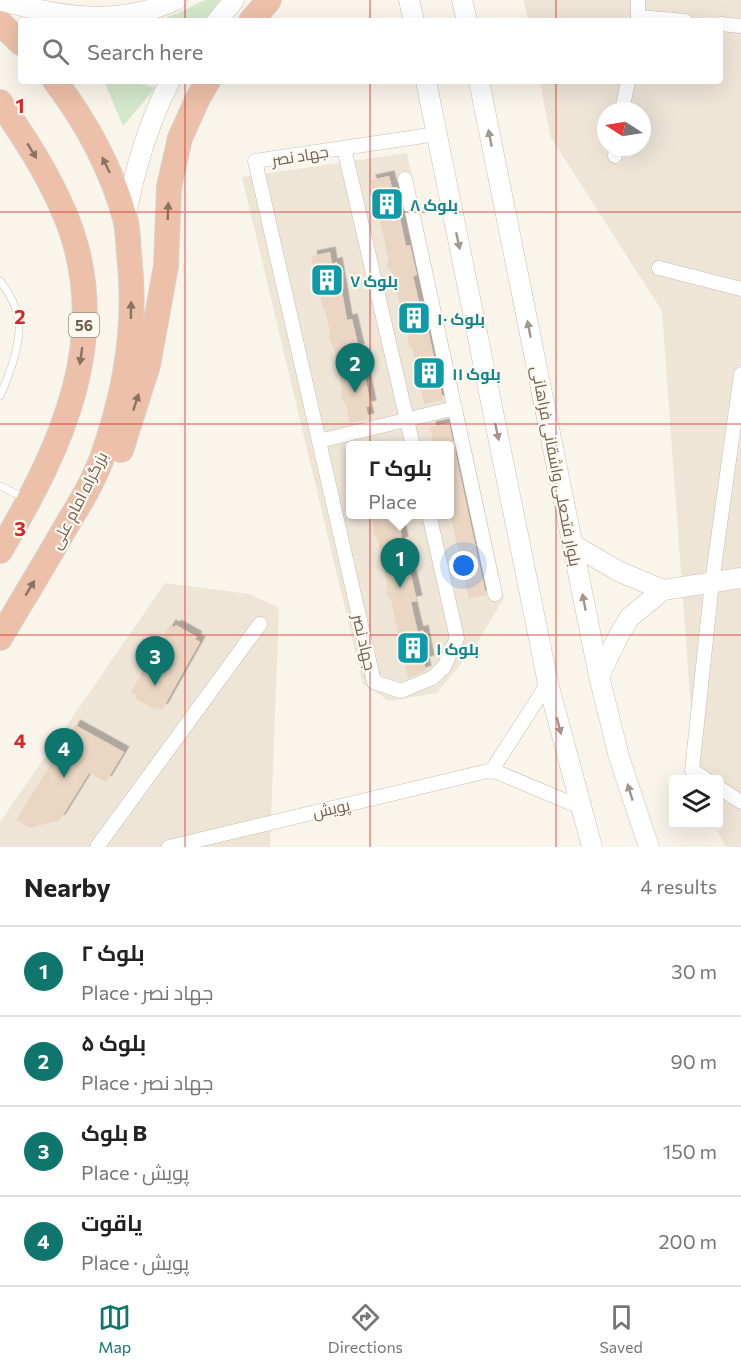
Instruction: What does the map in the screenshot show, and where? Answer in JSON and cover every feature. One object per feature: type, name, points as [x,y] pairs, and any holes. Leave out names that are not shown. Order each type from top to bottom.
[{"type":"highway","points":[[253,18],[268,0]]},
{"type":"highway","points":[[0,24],[18,41]]},
{"type":"highway","name":"بزرگراه امام علی","points":[[0,638],[78,507],[102,456],[124,380],[130,339],[131,287],[125,220],[111,175],[78,111],[57,84]]},
{"type":"highway","points":[[78,507],[121,450],[148,366],[166,266],[169,187],[180,138],[206,84]]},
{"type":"highway","name":"56","points":[[0,102],[34,154],[65,213],[75,244],[84,297],[84,324],[77,385],[50,459],[0,550]]},
{"type":"main road","points":[[0,0],[56,13],[97,18],[127,17],[176,0]]},
{"type":"main road","points":[[219,18],[234,0]]},
{"type":"main road","points":[[410,0],[413,18]]},
{"type":"main road","points":[[462,0],[466,18]]},
{"type":"main road","points":[[125,220],[141,147],[156,107],[168,84]]},
{"type":"main road","points":[[427,84],[548,683],[589,843]]},
{"type":"main road","name":"بلوار فتحعلی واشقانی فراهانی","points":[[480,84],[599,676],[619,757],[649,847]]},
{"type":"main road","points":[[572,544],[608,565],[663,590]]},
{"type":"main road","points":[[599,676],[630,617],[663,590],[741,578]]},
{"type":"street","points":[[638,0],[638,18]]},
{"type":"street","points":[[723,24],[741,26]]},
{"type":"street","points":[[624,102],[627,84]]},
{"type":"street","name":"جهاد نصر","points":[[430,519],[457,638],[444,667],[432,678],[401,691],[374,682],[255,161],[437,134]]},
{"type":"street","name":"جهاد نصر","points":[[344,148],[412,441]]},
{"type":"street","points":[[405,179],[495,594]]},
{"type":"street","points":[[659,268],[741,289]]},
{"type":"street","points":[[700,775],[692,770],[711,582],[741,374]]},
{"type":"street","points":[[319,441],[455,408]]},
{"type":"street","points":[[97,847],[260,624]]},
{"type":"street","points":[[548,683],[492,770],[580,807]]},
{"type":"street","name":"پویش","points":[[169,847],[492,770]]},
{"type":"street","points":[[723,790],[741,802]]},
{"type":"lane","points":[[0,280],[8,290],[19,316],[20,342],[0,396]]},
{"type":"lane","points":[[0,486],[29,500]]},
{"type":"shaded area","points":[[524,0],[741,0],[741,847],[726,847],[716,829],[723,829],[723,775],[696,775],[662,311],[550,136],[541,84],[723,84],[723,18],[527,18]]},
{"type":"shaded area","points":[[407,153],[504,598],[474,648],[437,693],[389,701],[363,684],[242,177]]},
{"type":"shaded area","points":[[165,583],[249,594],[279,608],[270,847],[0,847],[0,822]]},
{"type":"green space","points":[[205,0],[222,0],[206,18],[165,18]]},
{"type":"green space","points":[[105,84],[137,84],[156,87],[123,126]]},
{"type":"building","points":[[389,176],[392,188],[397,187],[406,246],[410,245],[417,275],[413,276],[419,302],[422,301],[443,400],[424,404],[420,385],[416,380],[417,368],[412,348],[410,348],[406,330],[401,324],[402,313],[392,273],[387,266],[388,257],[383,234],[378,215],[373,208],[375,199],[370,180]]},
{"type":"building","points":[[330,252],[332,264],[337,262],[347,320],[352,319],[359,349],[354,351],[360,377],[365,376],[371,406],[366,407],[369,419],[350,423],[346,405],[341,397],[342,388],[334,348],[329,340],[330,332],[325,309],[323,310],[319,291],[313,281],[315,275],[311,256]]},
{"type":"building","points":[[449,423],[453,441],[433,441],[430,427]]},
{"type":"building","points":[[454,446],[486,595],[469,599],[465,580],[461,575],[461,564],[451,519],[454,519]]},
{"type":"building","points":[[373,519],[398,519],[403,542],[399,543],[405,572],[410,571],[417,601],[411,602],[418,632],[423,630],[429,661],[424,662],[426,671],[408,678],[404,659],[399,651],[400,643],[391,600],[387,594],[387,583],[378,540],[373,533]]},
{"type":"building","points":[[170,625],[174,627],[176,625],[197,637],[195,639],[200,642],[162,710],[157,707],[155,710],[135,698],[136,695],[131,692]]},
{"type":"building","points":[[75,725],[124,752],[106,782],[89,773],[60,820],[30,828],[16,820]]},
{"type":"place","name":"بلوک ۸","points":[[387,204]]},
{"type":"place","name":"بلوک ۷","points":[[327,280]]},
{"type":"place","name":"بلوک ۱۰","points":[[414,318]]},
{"type":"place","name":"بلوک ۱۱","points":[[429,373]]},
{"type":"place","name":"بلوک ۵","points":[[355,393]]},
{"type":"place","name":"بلوک ۲","points":[[400,588]]},
{"type":"place","name":"بلوک ۱","points":[[413,648]]},
{"type":"place","name":"بلوک B","points":[[155,686]]},
{"type":"place","name":"یاقوت","points":[[64,778]]}]
